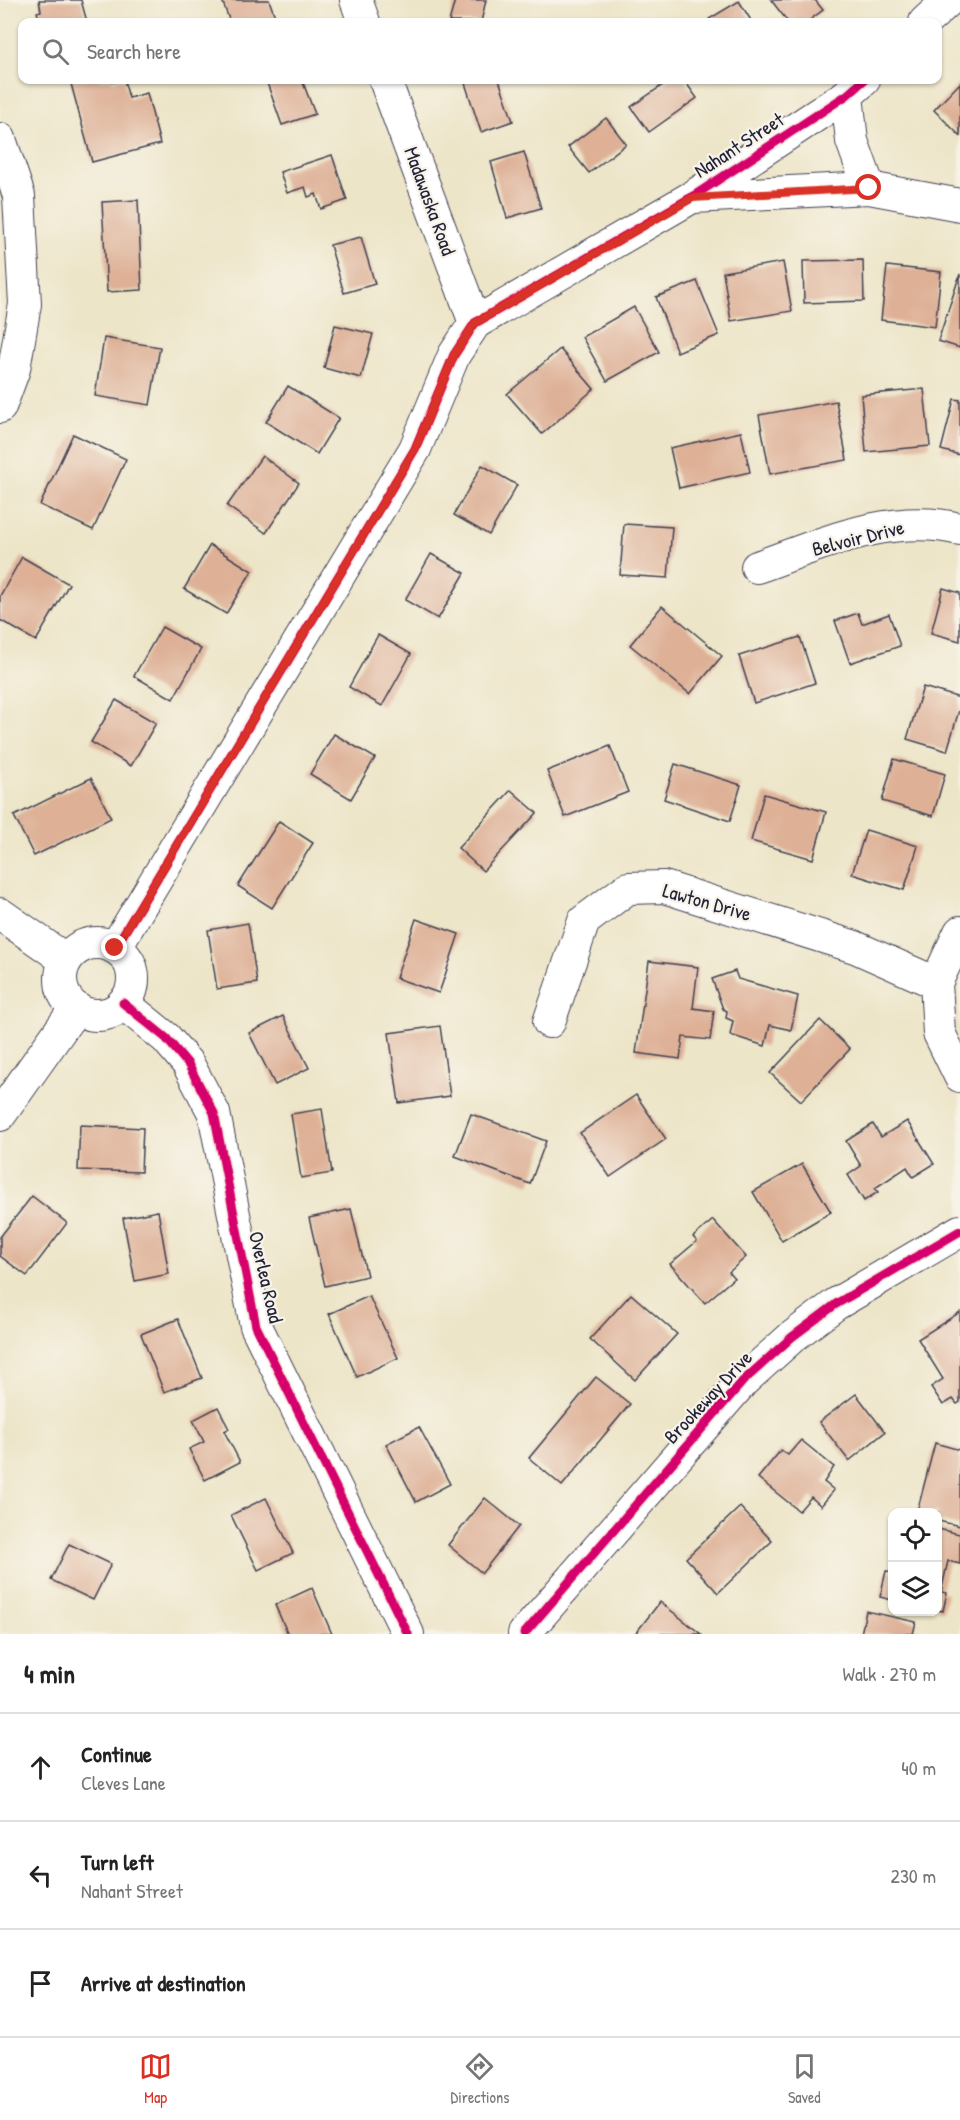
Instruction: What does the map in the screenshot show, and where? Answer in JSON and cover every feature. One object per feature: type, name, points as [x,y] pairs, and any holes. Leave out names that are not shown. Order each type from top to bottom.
[{"type":"street","points":[[356,0],[363,18]]},
{"type":"street","points":[[929,18],[949,0]]},
{"type":"street","name":"Madawaska Road","points":[[386,84],[475,323]]},
{"type":"street","points":[[856,87],[852,141],[869,188]]},
{"type":"street","name":"Nahant Street","points":[[115,948],[415,449],[454,355],[475,323],[692,198],[856,87]]},
{"type":"street","points":[[0,139],[19,196],[25,304],[14,369],[0,407]]},
{"type":"street","points":[[692,198],[869,188],[960,205]]},
{"type":"street","name":"Belvoir Drive","points":[[757,567],[842,537],[897,524],[939,524],[960,529]]},
{"type":"street","name":"Lawton Drive","points":[[549,1022],[585,921],[628,888],[664,886],[855,947],[936,983]]},
{"type":"street","points":[[0,915],[66,960]]},
{"type":"street","points":[[960,932],[936,983],[939,1033],[960,1076]]},
{"type":"street","points":[[105,943],[115,948],[129,963],[132,984],[129,994],[123,1003],[106,1014],[86,1013],[76,1008],[69,1001],[61,981],[66,960],[83,945],[105,943]]},
{"type":"street","name":"Overlea Road","points":[[123,1003],[166,1038],[188,1064],[214,1113],[256,1326],[408,1634]]},
{"type":"street","points":[[0,1115],[76,1008]]},
{"type":"street","name":"Brookeway Drive","points":[[524,1634],[743,1381],[792,1337],[836,1305],[960,1232]]},
{"type":"building","points":[[39,0],[81,0],[86,18],[39,18],[37,12],[41,11]]},
{"type":"building","points":[[222,0],[269,0],[276,18],[229,18]]},
{"type":"building","points":[[455,0],[486,0],[482,18],[450,18]]},
{"type":"building","points":[[771,0],[815,0],[823,10],[812,18],[785,18]]},
{"type":"building","points":[[739,1],[750,18],[711,18]]},
{"type":"building","points":[[960,83],[960,136],[934,110]]},
{"type":"building","points":[[71,84],[125,84],[129,98],[147,93],[160,144],[92,162]]},
{"type":"building","points":[[267,84],[304,84],[315,114],[282,125]]},
{"type":"building","points":[[465,84],[500,84],[513,121],[481,132]]},
{"type":"building","points":[[664,84],[687,84],[697,98],[649,132],[631,107]]},
{"type":"building","points":[[606,118],[626,144],[589,173],[568,147]]},
{"type":"building","points":[[524,152],[541,208],[507,218],[491,162]]},
{"type":"building","points":[[332,155],[347,200],[321,209],[316,194],[308,197],[305,187],[287,193],[280,172]]},
{"type":"building","points":[[138,200],[142,290],[107,292],[102,202]]},
{"type":"building","points":[[361,237],[375,284],[344,293],[330,245]]},
{"type":"building","points":[[863,260],[864,301],[804,303],[803,261]]},
{"type":"building","points":[[783,262],[792,311],[731,321],[723,272]]},
{"type":"building","points":[[887,266],[941,272],[935,327],[881,320]]},
{"type":"building","points":[[960,274],[960,348],[938,341]]},
{"type":"building","points":[[697,281],[719,335],[677,352],[656,297]]},
{"type":"building","points":[[634,307],[659,352],[607,381],[582,337]]},
{"type":"building","points":[[335,325],[373,334],[361,378],[324,368]]},
{"type":"building","points":[[104,338],[160,347],[150,405],[95,396]]},
{"type":"building","points":[[560,349],[594,389],[542,434],[507,394]]},
{"type":"building","points":[[288,386],[339,418],[317,454],[266,422]]},
{"type":"building","points":[[924,389],[930,446],[866,452],[861,395]]},
{"type":"building","points":[[954,399],[960,400],[960,455],[941,450]]},
{"type":"building","points":[[836,401],[847,460],[770,474],[759,415]]},
{"type":"building","points":[[741,432],[750,472],[679,488],[670,448]]},
{"type":"building","points":[[73,434],[126,459],[93,530],[40,505]]},
{"type":"building","points":[[262,456],[299,483],[266,533],[227,506]]},
{"type":"building","points":[[482,465],[517,485],[489,535],[454,515]]},
{"type":"building","points":[[624,524],[672,527],[668,578],[620,575]]},
{"type":"building","points":[[210,545],[252,571],[226,614],[184,589]]},
{"type":"building","points":[[431,554],[465,573],[438,619],[405,600]]},
{"type":"building","points":[[22,557],[69,584],[36,641],[0,620],[0,596]]},
{"type":"building","points":[[943,588],[960,593],[960,641],[931,633]]},
{"type":"building","points":[[662,606],[722,656],[690,694],[630,645]]},
{"type":"building","points":[[858,613],[862,624],[889,614],[900,646],[850,663],[835,621]]},
{"type":"building","points":[[162,627],[201,649],[173,699],[134,676]]},
{"type":"building","points":[[378,635],[411,654],[382,706],[349,687]]},
{"type":"building","points":[[800,637],[815,683],[754,703],[739,656]]},
{"type":"building","points":[[923,687],[960,698],[960,707],[947,751],[907,739]]},
{"type":"building","points":[[116,700],[156,723],[131,766],[91,742]]},
{"type":"building","points":[[334,734],[375,758],[351,799],[310,774]]},
{"type":"building","points":[[610,746],[628,792],[565,817],[547,771]]},
{"type":"building","points":[[894,759],[945,774],[933,816],[882,801]]},
{"type":"building","points":[[675,764],[741,785],[730,821],[664,799]]},
{"type":"building","points":[[91,778],[111,818],[34,856],[14,816]]},
{"type":"building","points":[[511,790],[537,813],[483,871],[458,848]]},
{"type":"building","points":[[764,794],[826,812],[813,859],[751,841]]},
{"type":"building","points":[[279,821],[313,843],[272,908],[238,886]]},
{"type":"building","points":[[866,830],[918,846],[904,890],[852,874]]},
{"type":"building","points":[[416,919],[459,934],[439,993],[396,978]]},
{"type":"building","points":[[248,923],[257,983],[217,989],[208,930]]},
{"type":"building","points":[[649,961],[698,967],[693,1008],[714,1011],[710,1040],[683,1037],[680,1059],[636,1053]]},
{"type":"building","points":[[735,971],[738,979],[798,996],[791,1030],[770,1025],[765,1046],[730,1035],[733,1021],[726,1018],[727,1011],[723,1009],[712,979]]},
{"type":"building","points":[[283,1016],[309,1068],[275,1085],[249,1033]]},
{"type":"building","points":[[820,1020],[850,1049],[801,1101],[770,1073]]},
{"type":"building","points":[[440,1026],[450,1096],[399,1103],[389,1033]]},
{"type":"building","points":[[636,1095],[666,1139],[610,1177],[580,1133]]},
{"type":"building","points":[[322,1109],[332,1173],[301,1178],[291,1114]]},
{"type":"building","points":[[471,1114],[546,1141],[530,1184],[455,1156]]},
{"type":"building","points":[[907,1121],[934,1164],[913,1177],[907,1167],[875,1188],[878,1192],[864,1201],[848,1175],[861,1166],[846,1141],[873,1124],[881,1137]]},
{"type":"building","points":[[80,1125],[143,1128],[141,1172],[78,1170]]},
{"type":"building","points":[[802,1164],[831,1212],[782,1241],[753,1192]]},
{"type":"building","points":[[32,1196],[67,1223],[27,1276],[0,1256],[0,1237]]},
{"type":"building","points":[[351,1209],[367,1276],[325,1286],[309,1218]]},
{"type":"building","points":[[158,1211],[169,1274],[135,1281],[123,1218]]},
{"type":"building","points":[[713,1220],[746,1257],[729,1272],[734,1278],[705,1303],[670,1264],[697,1241],[693,1237]]},
{"type":"building","points":[[631,1294],[677,1334],[635,1380],[590,1339]]},
{"type":"building","points":[[369,1296],[398,1358],[357,1377],[329,1314]]},
{"type":"building","points":[[960,1312],[960,1402],[957,1404],[953,1399],[943,1405],[931,1387],[943,1379],[918,1339]]},
{"type":"building","points":[[178,1319],[202,1378],[164,1392],[141,1334]]},
{"type":"building","points":[[596,1377],[630,1404],[562,1486],[529,1458]]},
{"type":"building","points":[[856,1394],[885,1432],[849,1461],[819,1422]]},
{"type":"building","points":[[218,1407],[229,1429],[224,1431],[240,1462],[205,1480],[189,1449],[204,1442],[193,1420]]},
{"type":"building","points":[[419,1427],[450,1484],[416,1502],[386,1444]]},
{"type":"building","points":[[801,1440],[834,1467],[824,1482],[834,1490],[821,1506],[811,1497],[799,1511],[758,1478],[781,1450],[788,1455]]},
{"type":"building","points":[[935,1443],[960,1450],[960,1526],[942,1522],[942,1508],[918,1508]]},
{"type":"building","points":[[266,1498],[293,1553],[258,1570],[231,1515]]},
{"type":"building","points":[[485,1498],[519,1526],[482,1573],[448,1545]]},
{"type":"building","points":[[740,1507],[772,1541],[718,1593],[686,1558]]},
{"type":"building","points":[[942,1530],[960,1534],[960,1564],[948,1561],[942,1588]]},
{"type":"building","points":[[69,1544],[111,1564],[93,1600],[51,1580]]},
{"type":"building","points":[[886,1571],[888,1571],[888,1599],[880,1597]]},
{"type":"building","points":[[312,1588],[332,1634],[288,1634],[275,1605]]},
{"type":"building","points":[[942,1592],[947,1593],[942,1611]]},
{"type":"building","points":[[660,1602],[701,1634],[635,1634]]},
{"type":"building","points":[[866,1611],[916,1622],[913,1634],[861,1634]]},
{"type":"cycle path","points":[[115,948],[415,449],[454,355],[475,323],[692,197],[847,95],[859,84]]},
{"type":"cycle path","points":[[123,1003],[166,1038],[188,1064],[214,1113],[256,1326],[408,1634]]},
{"type":"cycle path","points":[[524,1634],[743,1381],[792,1337],[836,1304],[960,1231]]},
{"type":"route","points":[[115,948],[415,449],[454,355],[475,323],[692,198],[869,188]]}]
